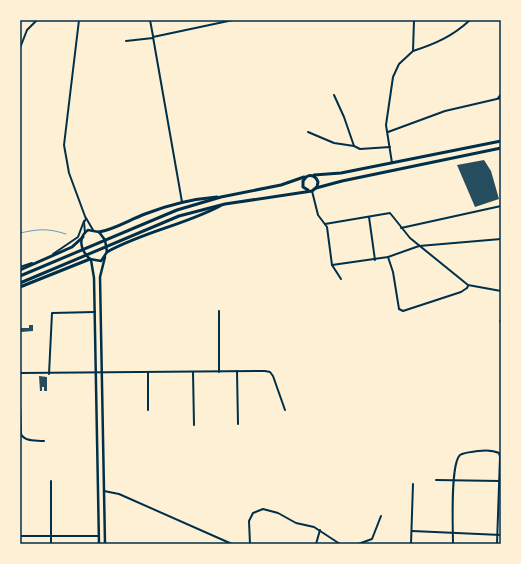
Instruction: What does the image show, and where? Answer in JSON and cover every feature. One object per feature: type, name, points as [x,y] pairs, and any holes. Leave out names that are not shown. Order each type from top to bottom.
[{"type":"highway","points":[[99,232],[109,231],[145,214],[182,202],[220,197],[281,185],[311,175],[332,175],[501,141]]},
{"type":"highway","points":[[20,283],[179,216],[225,204],[310,190],[342,180],[501,148]]},
{"type":"highway","points":[[311,175],[317,179],[318,184],[316,188]]},
{"type":"highway","points":[[306,177],[303,184],[310,190]]},
{"type":"highway","points":[[20,276],[177,210],[220,197]]},
{"type":"highway","points":[[107,252],[148,232],[206,214],[225,204]]},
{"type":"highway","points":[[20,268],[72,247],[83,237]]},
{"type":"highway","points":[[20,287],[90,260]]},
{"type":"main road","points":[[99,544],[94,272],[90,260],[82,248],[85,233],[93,230],[99,232],[105,240],[107,252],[100,277],[105,544]]},
{"type":"main road","points":[[90,260],[97,261],[105,258]]},
{"type":"street","points":[[20,48],[28,30],[36,20]]},
{"type":"street","points":[[79,20],[64,145],[69,173],[86,219],[84,222],[85,233]]},
{"type":"street","points":[[150,20],[182,202]]},
{"type":"street","points":[[126,41],[153,37],[233,20]]},
{"type":"street","points":[[413,51],[414,20]]},
{"type":"street","points":[[392,162],[387,132],[387,117],[393,77],[399,64],[413,51],[432,45],[453,34],[470,20]]},
{"type":"street","points":[[387,132],[445,111],[500,98],[501,94]]},
{"type":"street","points":[[334,95],[344,117],[354,146]]},
{"type":"street","points":[[308,132],[334,143],[354,146],[360,149],[390,147]]},
{"type":"street","points":[[310,190],[318,215],[325,224],[332,265],[341,279]]},
{"type":"street","points":[[401,228],[501,206]]},
{"type":"street","points":[[82,210],[93,230]]},
{"type":"street","points":[[325,224],[390,213],[401,228],[419,246],[468,285],[501,292]]},
{"type":"street","points":[[369,217],[375,260]]},
{"type":"street","points":[[40,261],[72,242],[81,232],[82,223],[86,219]]},
{"type":"street","points":[[332,265],[375,260],[419,246],[501,239]]},
{"type":"street","points":[[388,257],[393,272],[399,308],[403,311],[461,292],[467,288],[468,285]]},
{"type":"street","points":[[219,311],[219,372]]},
{"type":"street","points":[[49,374],[52,313],[95,312]]},
{"type":"street","points":[[237,371],[238,424]]},
{"type":"street","points":[[193,372],[194,425]]},
{"type":"street","points":[[20,373],[270,372],[273,376],[285,410]]},
{"type":"street","points":[[148,373],[148,410]]},
{"type":"street","points":[[20,405],[22,437],[26,440],[44,440]]},
{"type":"street","points":[[453,544],[454,480],[457,461],[461,455],[482,451],[495,451],[499,453],[500,457],[497,544]]},
{"type":"street","points":[[436,480],[500,481]]},
{"type":"street","points":[[51,481],[51,544]]},
{"type":"street","points":[[411,544],[413,484]]},
{"type":"street","points":[[104,491],[120,494],[232,544]]},
{"type":"street","points":[[250,544],[250,518],[253,513],[263,509],[278,513],[296,523],[320,530],[340,544]]},
{"type":"street","points":[[358,544],[372,539],[381,516]]},
{"type":"street","points":[[316,544],[320,530]]},
{"type":"street","points":[[412,531],[501,535]]},
{"type":"street","points":[[20,536],[99,536]]},
{"type":"building","points":[[484,160],[491,171],[499,199],[475,207],[457,165]]},
{"type":"building","points":[[29,325],[33,325],[33,331],[21,332],[21,328],[29,328]]},
{"type":"building","points":[[39,376],[47,377],[47,391],[44,391],[44,387],[42,387],[42,391],[40,391]]},
{"type":"waterway","points":[[20,233],[43,230],[66,234]]}]
